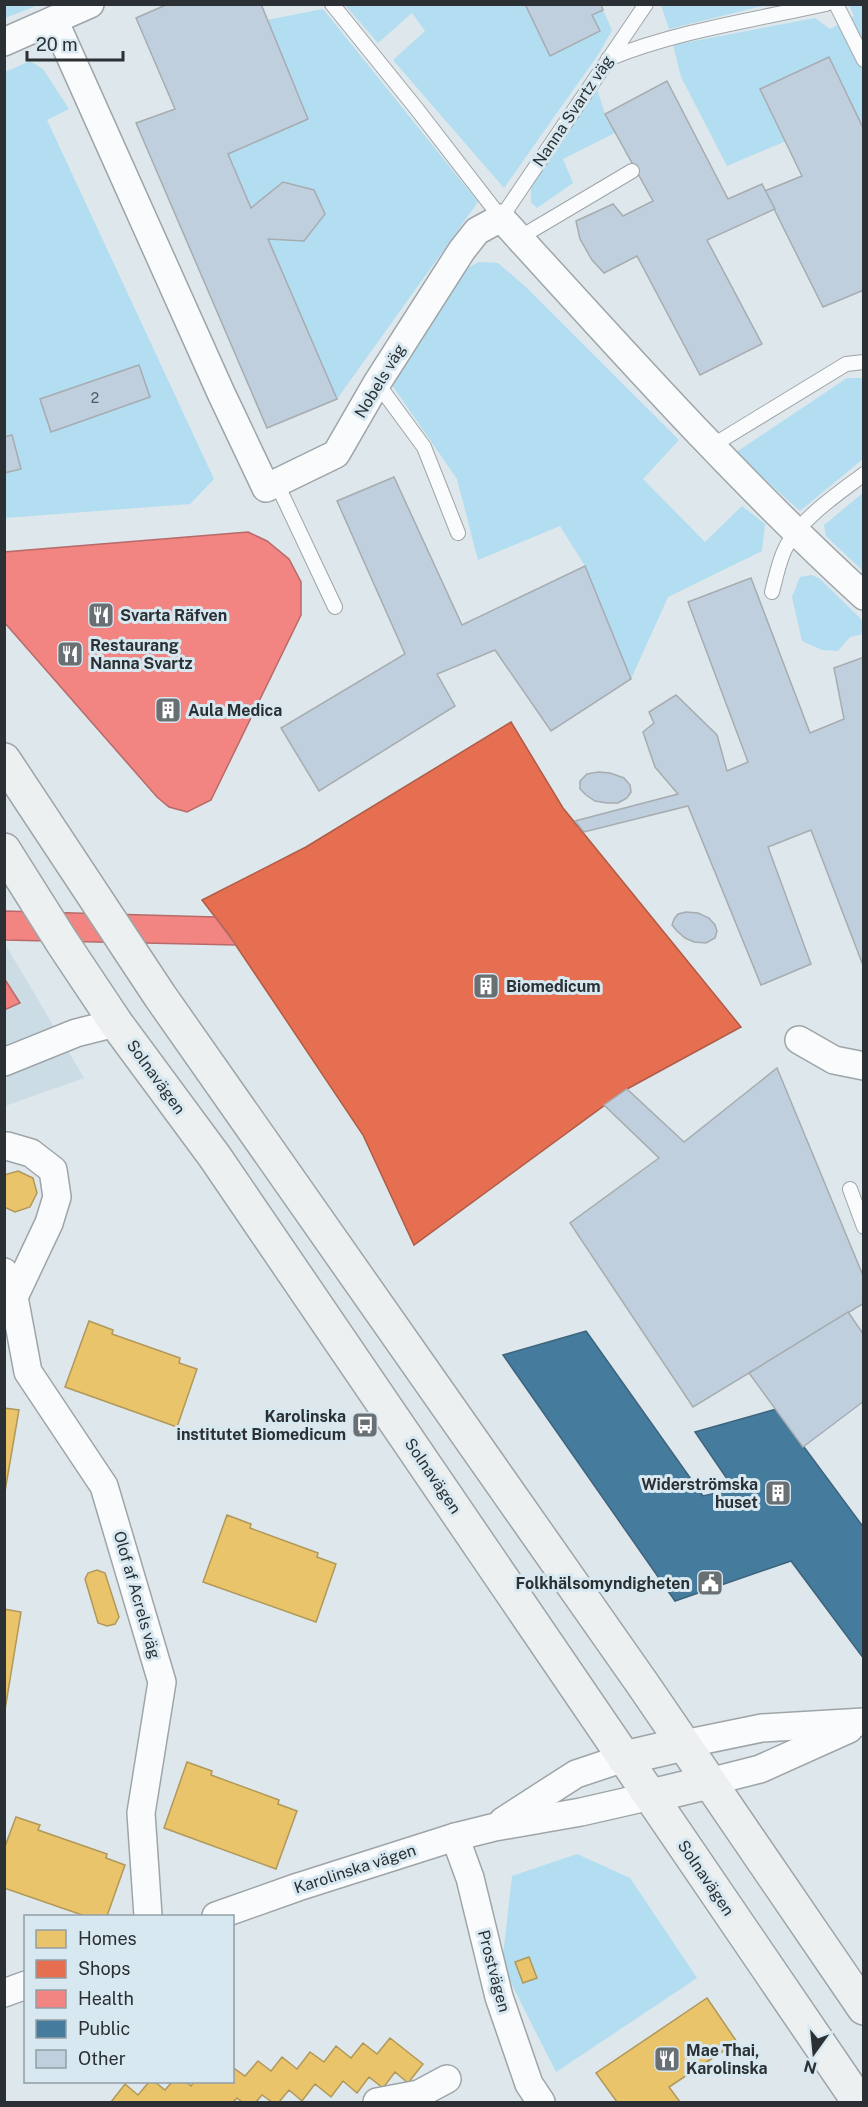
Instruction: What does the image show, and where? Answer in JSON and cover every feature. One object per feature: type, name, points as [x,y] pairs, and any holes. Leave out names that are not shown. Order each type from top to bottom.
[{"type":"main road","points":[[4,760],[159,996],[684,1744],[864,2008]]},
{"type":"main road","name":"Solnavägen","points":[[4,850],[116,1023],[215,1157],[860,2103]]},
{"type":"main road","points":[[116,1023],[159,996]]},
{"type":"main road","points":[[624,1758],[684,1744]]},
{"type":"main road","points":[[651,1796],[709,1782]]},
{"type":"street","points":[[4,42],[90,4]]},
{"type":"street","points":[[54,20],[266,488],[277,484]]},
{"type":"street","points":[[501,218],[710,447],[864,596]]},
{"type":"street","name":"Nobels väg","points":[[277,484],[336,454],[377,383],[462,250],[477,231],[501,218]]},
{"type":"street","points":[[4,1062],[76,1033],[116,1023]]},
{"type":"street","points":[[799,1040],[834,1060],[864,1066]]},
{"type":"street","points":[[4,1147],[8,1146],[31,1153],[53,1170],[57,1197],[49,1223],[14,1297]]},
{"type":"street","name":"Olof af Acrels väg","points":[[4,1272],[14,1297],[28,1372],[104,1486],[162,1682],[141,1813],[148,1915]]},
{"type":"street","points":[[684,1744],[762,1728],[864,1722]]},
{"type":"street","points":[[709,1782],[760,1769],[864,1722]]},
{"type":"street","name":"Karolinska vägen","points":[[495,1827],[576,1774],[624,1758]]},
{"type":"street","name":"Karolinska vägen","points":[[221,1915],[298,1887],[454,1837],[651,1796]]},
{"type":"street","name":"Prostvägen","points":[[454,1837],[470,1878],[499,1997],[529,2084],[541,2103]]},
{"type":"street","points":[[4,1993],[24,1986]]},
{"type":"street","points":[[377,2103],[419,2094],[447,2079]]},
{"type":"lane","points":[[332,4],[501,218]]},
{"type":"lane","name":"Nanna Svartz väg","points":[[501,218],[646,4]]},
{"type":"lane","points":[[608,59],[630,50],[700,31],[826,4]]},
{"type":"lane","points":[[836,4],[864,60]]},
{"type":"lane","points":[[519,238],[632,171]]},
{"type":"lane","points":[[710,447],[846,364],[864,362]]},
{"type":"lane","points":[[377,383],[424,447],[458,533]]},
{"type":"lane","points":[[772,592],[786,547],[815,512],[864,474]]},
{"type":"lane","points":[[277,484],[335,607]]},
{"type":"lane","points":[[850,1189],[864,1227]]},
{"type":"shaded area","points":[[5,4],[35,5],[36,6],[5,18]]},
{"type":"shaded area","points":[[661,4],[766,5],[669,29]]},
{"type":"shaded area","points":[[345,5],[525,5],[600,31],[592,15],[603,10],[612,30],[600,52],[504,188],[393,60],[425,31],[412,13],[378,43]]},
{"type":"shaded area","points":[[849,5],[863,5],[863,130],[829,57],[760,89],[786,141],[727,166],[681,77],[673,45],[815,18],[830,29],[854,16]]},
{"type":"shaded area","points":[[323,9],[478,202],[337,399],[268,239],[305,241],[325,214],[314,190],[283,182],[251,208],[228,154],[308,119],[267,20]]},
{"type":"shaded area","points":[[30,61],[43,69],[69,109],[47,120],[214,479],[190,504],[5,518],[5,72]]},
{"type":"shaded area","points":[[597,89],[605,114],[615,133],[563,159],[573,183],[537,208],[531,202],[531,182]]},
{"type":"shaded area","points":[[479,262],[498,263],[527,288],[679,440],[643,479],[705,542],[742,506],[765,524],[762,551],[668,597],[631,679],[585,566],[560,526],[478,560],[457,479],[392,385],[465,269]]},
{"type":"shaded area","points":[[847,378],[863,378],[863,459],[800,511],[735,453]]},
{"type":"shaded area","points":[[863,493],[863,571],[826,536],[824,525]]},
{"type":"shaded area","points":[[812,575],[820,579],[863,621],[863,634],[850,637],[838,651],[822,650],[802,641],[792,597],[800,577]]},
{"type":"shaded area","points":[[4,942],[84,1078],[5,1106],[4,1106]]},
{"type":"shaded area","points":[[577,1854],[630,1878],[697,1978],[556,2072],[502,1965],[512,1876]]},
{"type":"building: Homes","points":[[18,1171],[33,1178],[37,1193],[30,1207],[15,1212],[4,1207],[4,1175]]},
{"type":"building: Homes","points":[[89,1321],[113,1330],[112,1334],[180,1358],[179,1363],[197,1369],[177,1427],[65,1387]]},
{"type":"building: Homes","points":[[4,1408],[19,1410],[4,1497]]},
{"type":"building: Homes","points":[[227,1515],[251,1524],[250,1528],[318,1553],[317,1557],[336,1564],[316,1622],[203,1582]]},
{"type":"building: Homes","points":[[97,1570],[105,1573],[119,1617],[115,1624],[107,1626],[98,1623],[85,1579],[88,1573]]},
{"type":"building: Homes","points":[[4,1609],[21,1612],[4,1716]]},
{"type":"building: Homes","points":[[187,1762],[212,1771],[211,1775],[279,1800],[278,1804],[297,1811],[276,1869],[164,1828]]},
{"type":"building: Homes","points":[[16,1817],[40,1825],[38,1830],[107,1854],[106,1858],[125,1865],[107,1915],[82,1915],[4,1888],[4,1849]]},
{"type":"building: Homes","points":[[529,1957],[537,1978],[523,1983],[515,1962]]},
{"type":"building: Homes","points":[[707,1998],[737,2042],[669,2087],[680,2102],[617,2102],[596,2073]]},
{"type":"building: Homes","points":[[390,2038],[423,2064],[408,2083],[395,2072],[383,2088],[369,2077],[357,2093],[343,2081],[331,2097],[315,2084],[302,2101],[289,2090],[279,2102],[272,2102],[262,2095],[256,2102],[242,2102],[237,2098],[233,2102],[111,2102],[125,2084],[138,2095],[148,2083],[156,2083],[165,2090],[171,2083],[187,2083],[191,2086],[193,2083],[234,2083],[234,2068],[245,2076],[258,2061],[271,2071],[282,2057],[297,2069],[310,2052],[324,2062],[336,2046],[351,2058],[363,2043],[377,2054]]},
{"type":"building: Shops","name":"Biomedicum","points":[[511,722],[563,808],[741,1027],[627,1089],[414,1245],[363,1135],[229,935],[202,900],[306,847]]},
{"type":"building: Health","name":"Aula Medica","points":[[248,532],[267,541],[289,559],[301,582],[301,615],[211,800],[187,812],[169,807],[157,797],[4,622],[4,552]]},
{"type":"building: Health","points":[[4,911],[215,917],[236,945],[4,940]]},
{"type":"building: Health","points":[[4,978],[20,1003],[4,1010]]},
{"type":"building: Public","name":"Widerströmska huset","points":[[586,1331],[703,1496],[734,1489],[695,1432],[776,1409],[864,1528],[864,1659],[791,1561],[675,1601],[503,1355]]},
{"type":"building: Other","points":[[168,4],[261,4],[308,119],[228,154],[251,208],[283,182],[314,190],[325,214],[304,241],[268,239],[337,399],[267,428],[136,123],[175,109],[136,18]]},
{"type":"building: Other","points":[[525,4],[601,4],[603,10],[592,15],[600,31],[550,56]]},
{"type":"building: Other","points":[[829,57],[864,130],[864,290],[823,307],[765,191],[802,176],[760,89]]},
{"type":"building: Other","points":[[667,81],[728,199],[762,184],[775,209],[707,240],[762,344],[700,375],[637,256],[604,273],[592,260],[580,239],[576,221],[613,204],[623,216],[653,201],[605,114]]},
{"type":"building: Other","points":[[139,365],[150,397],[51,432],[40,399]]},
{"type":"building: Other","points":[[12,435],[21,469],[4,473],[4,437]]},
{"type":"building: Other","points":[[394,477],[462,625],[585,566],[631,679],[551,731],[495,650],[437,674],[455,706],[319,791],[281,728],[405,654],[337,501]]},
{"type":"building: Other","points":[[751,578],[810,733],[844,719],[834,668],[864,657],[864,968],[811,830],[768,847],[811,964],[761,985],[688,806],[584,832],[575,821],[678,794],[655,767],[643,732],[654,723],[649,712],[676,695],[717,735],[727,771],[748,762],[688,602]]},
{"type":"building: Other","points":[[598,772],[624,778],[630,785],[631,792],[627,798],[618,803],[607,803],[595,801],[586,795],[580,789],[580,781],[587,774]]},
{"type":"building: Other","points":[[698,913],[709,918],[717,931],[715,938],[706,943],[694,942],[677,931],[672,925],[674,919],[678,914]]},
{"type":"building: Other","points":[[777,1068],[864,1278],[864,1303],[693,1407],[570,1223],[659,1158],[604,1105],[627,1089],[684,1142]]},
{"type":"building: Other","points":[[848,1312],[864,1335],[864,1401],[803,1447],[749,1373]]},
{"type":"place","name":"Svarta Räfven","points":[[101,615]]},
{"type":"place","name":"Restaurang Nanna Svartz","points":[[70,654]]},
{"type":"place","name":"Aula Medica","points":[[168,710]]},
{"type":"place","name":"Biomedicum","points":[[486,986]]},
{"type":"place","name":"Karolinska institutet Biomedicum","points":[[365,1425]]},
{"type":"place","name":"Widerströmska huset","points":[[778,1493]]},
{"type":"place","name":"Folkhälsomyndigheten","points":[[710,1583]]},
{"type":"place","name":"Mae Thai, Karolinska","points":[[667,2059]]}]
